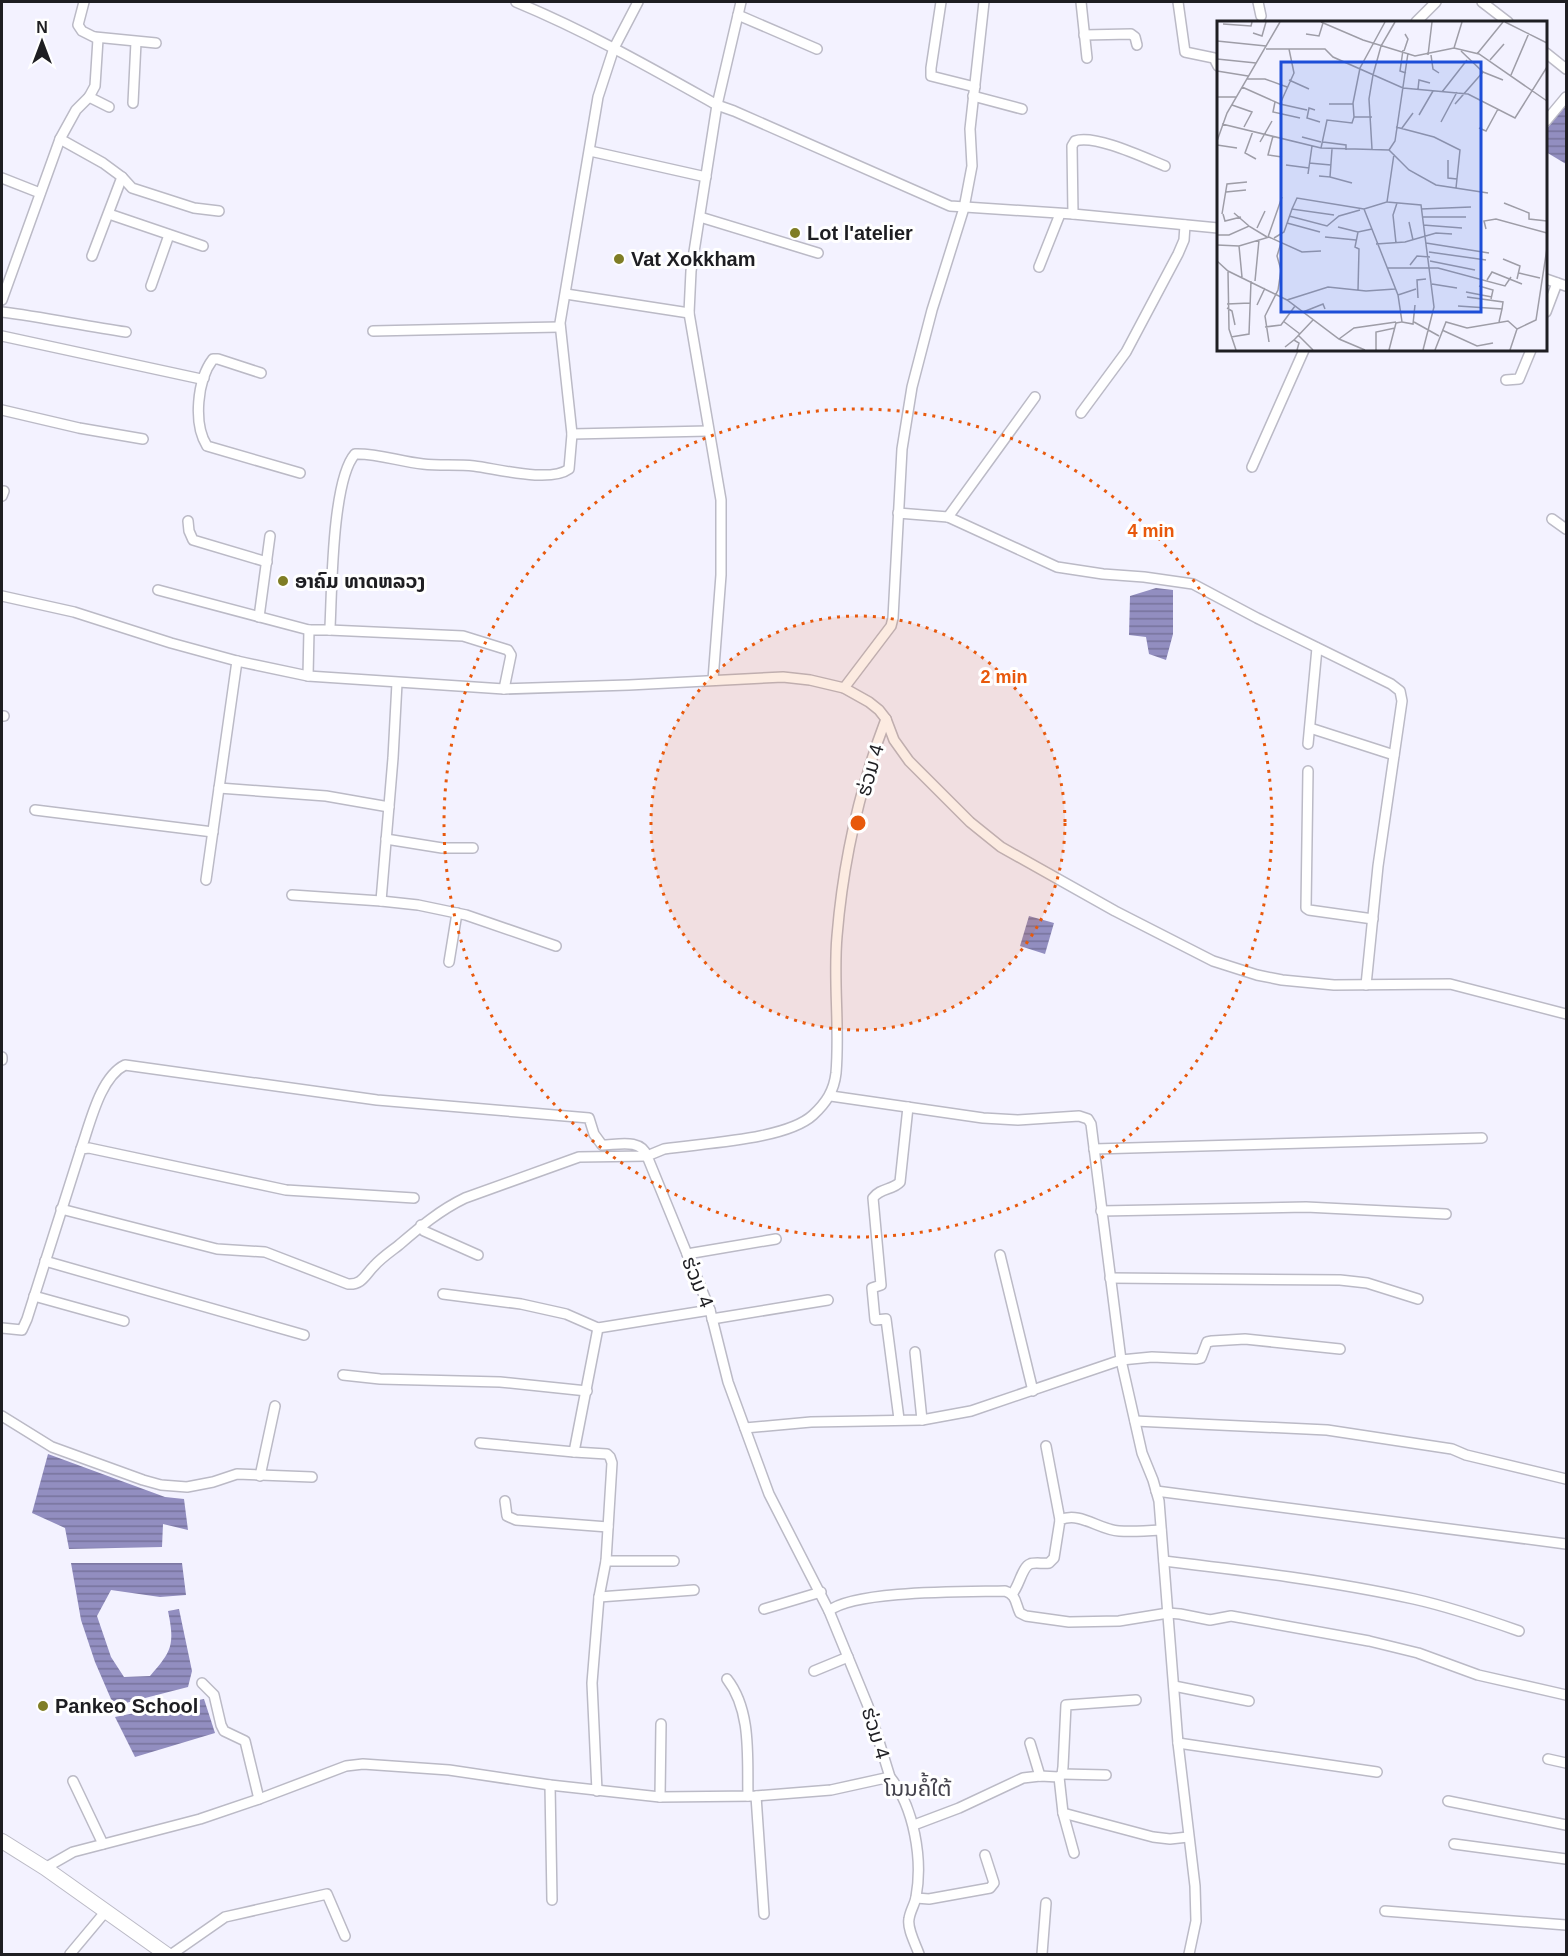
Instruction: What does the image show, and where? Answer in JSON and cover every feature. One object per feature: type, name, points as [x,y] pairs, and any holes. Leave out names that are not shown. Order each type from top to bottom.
[{"type":"main road","points":[[2,1840],[166,1954]]},
{"type":"street","points":[[84,2],[78,25],[82,31],[95,37],[156,43]]},
{"type":"street","points":[[516,2],[558,19],[717,105],[950,206],[1072,213],[1217,228]]},
{"type":"street","points":[[329,630],[335,528],[344,480],[352,455],[358,453],[424,464],[474,466],[516,473],[551,474],[564,473],[569,469],[572,434],[560,327],[598,97],[614,48],[638,2]]},
{"type":"street","points":[[713,680],[721,575],[721,500],[690,314],[691,271],[717,105],[741,2]]},
{"type":"street","points":[[942,2],[931,69],[932,76],[1022,109]]},
{"type":"street","points":[[844,688],[891,626],[894,618],[902,449],[912,387],[932,310],[964,208],[972,166],[970,129],[984,2]]},
{"type":"street","points":[[1081,2],[1087,58]]},
{"type":"street","points":[[1178,2],[1185,52],[1214,58],[1217,64]]},
{"type":"street","points":[[1258,2],[1261,16]]},
{"type":"street","points":[[1417,21],[1436,2]]},
{"type":"street","points":[[1482,2],[1507,21]]},
{"type":"street","points":[[738,15],[817,50]]},
{"type":"street","points":[[1084,35],[1131,34],[1135,37],[1137,45]]},
{"type":"street","points":[[2,300],[60,139],[76,110],[89,97],[95,86],[98,39],[95,37]]},
{"type":"street","points":[[133,103],[136,42]]},
{"type":"street","points":[[1547,54],[1566,69]]},
{"type":"street","points":[[89,97],[109,107]]},
{"type":"street","points":[[1547,119],[1566,97]]},
{"type":"street","points":[[60,139],[103,163],[122,177],[132,188],[194,208],[219,211]]},
{"type":"street","points":[[1072,213],[1072,146],[1075,141],[1084,139],[1122,148],[1165,166]]},
{"type":"street","points":[[590,151],[706,177]]},
{"type":"street","points":[[92,256],[122,177]]},
{"type":"street","points":[[2,178],[40,193]]},
{"type":"street","points":[[109,213],[203,246]]},
{"type":"street","points":[[1039,267],[1060,214]]},
{"type":"street","points":[[700,217],[818,253]]},
{"type":"street","points":[[1081,413],[1126,351],[1178,254],[1184,240],[1185,225]]},
{"type":"street","points":[[151,286],[169,235]]},
{"type":"street","points":[[1547,280],[1562,284],[1547,309]]},
{"type":"street","points":[[566,294],[690,314]]},
{"type":"street","points":[[2,312],[126,332]]},
{"type":"street","points":[[373,332],[560,327]]},
{"type":"street","points":[[2,336],[204,378]]},
{"type":"street","points":[[1252,467],[1304,351]]},
{"type":"street","points":[[1506,380],[1519,379],[1531,351]]},
{"type":"street","points":[[261,373],[213,359],[204,378],[198,410],[202,438],[207,446],[300,473]]},
{"type":"street","points":[[948,517],[1035,398]]},
{"type":"street","points":[[2,411],[143,439]]},
{"type":"street","points":[[572,434],[708,431]]},
{"type":"street","points":[[898,513],[948,517],[1057,567],[1193,584],[1391,684],[1400,691],[1402,701],[1378,866],[1366,985]]},
{"type":"street","points":[[1552,519],[1566,529]]},
{"type":"street","points":[[188,521],[193,540],[267,562]]},
{"type":"street","points":[[259,617],[270,536]]},
{"type":"street","points":[[158,590],[309,630],[463,636],[508,650],[511,655],[504,689]]},
{"type":"street","points":[[2,596],[74,612],[237,661],[308,676],[504,689],[783,677],[810,680],[844,688],[869,702],[886,719],[894,741],[909,760],[946,799],[1001,847],[1115,911],[1213,961],[1257,975],[1282,980],[1334,985],[1450,984],[1566,1014]]},
{"type":"street","points":[[308,676],[309,630]]},
{"type":"street","points":[[1308,744],[1317,648]]},
{"type":"street","points":[[206,880],[237,661]]},
{"type":"street","points":[[381,901],[397,683]]},
{"type":"street","name":"ຮ່ວມ 4","points":[[831,1096],[836,1073],[836,938],[843,884],[874,749],[886,719]]},
{"type":"street","points":[[1310,728],[1394,754]]},
{"type":"street","points":[[1308,771],[1306,908],[1373,919]]},
{"type":"street","points":[[219,788],[326,796],[389,807]]},
{"type":"street","points":[[35,810],[213,832]]},
{"type":"street","points":[[386,839],[442,848],[473,848]]},
{"type":"street","points":[[292,895],[418,904],[457,913],[556,946]]},
{"type":"street","points":[[449,962],[457,913]]},
{"type":"street","points":[[2,1328],[22,1330],[81,1149],[108,1081],[118,1068],[125,1065],[377,1100],[589,1118],[594,1134],[602,1145],[606,1157]]},
{"type":"street","points":[[61,1209],[217,1249],[265,1252],[355,1285],[421,1225],[448,1206],[475,1195],[579,1157],[647,1155],[664,1149],[779,1133],[811,1117],[831,1096],[984,1118],[1018,1120],[1079,1116],[1088,1119],[1091,1124],[1121,1360],[1142,1453],[1156,1491],[1161,1530],[1178,1743],[1195,1886],[1196,1921],[1189,1954]]},
{"type":"street","points":[[899,1419],[886,1319],[875,1320],[872,1288],[881,1285],[873,1198],[877,1193],[897,1186],[900,1182],[908,1107]]},
{"type":"street","points":[[1094,1149],[1482,1138]]},
{"type":"street","points":[[602,1145],[639,1144],[645,1149],[647,1155]]},
{"type":"street","points":[[81,1149],[286,1190],[414,1198]]},
{"type":"street","name":"ຮ່ວມ 4","points":[[647,1155],[711,1314],[728,1382],[770,1494],[830,1611],[868,1706],[890,1777],[914,1825],[918,1877],[916,1898],[908,1922],[919,1954]]},
{"type":"street","points":[[1101,1212],[1306,1207],[1446,1214]]},
{"type":"street","points":[[421,1225],[424,1230],[478,1255]]},
{"type":"street","points":[[687,1254],[776,1239]]},
{"type":"street","points":[[1000,1255],[1033,1391]]},
{"type":"street","points":[[45,1262],[304,1335]]},
{"type":"street","points":[[1110,1278],[1340,1280],[1367,1283],[1418,1299]]},
{"type":"street","points":[[443,1294],[521,1304],[566,1314],[598,1328],[828,1300]]},
{"type":"street","points":[[34,1296],[124,1321]]},
{"type":"street","points":[[574,1452],[598,1328]]},
{"type":"street","points":[[745,1428],[811,1422],[922,1420],[971,1411],[1121,1360],[1152,1357],[1200,1358],[1207,1342],[1245,1340],[1340,1349]]},
{"type":"street","points":[[915,1352],[922,1420]]},
{"type":"street","points":[[343,1375],[380,1379],[500,1382],[587,1391]]},
{"type":"street","points":[[260,1476],[275,1406]]},
{"type":"street","points":[[2,1416],[52,1447],[161,1485],[187,1487],[237,1474],[312,1478]]},
{"type":"street","points":[[1135,1421],[1327,1430],[1452,1449],[1466,1455],[1566,1479]]},
{"type":"street","points":[[480,1443],[607,1454],[610,1457],[612,1463],[606,1561],[599,1597],[592,1683],[597,1791]]},
{"type":"street","points":[[1012,1594],[1030,1564],[1049,1563],[1054,1558],[1060,1520],[1046,1446]]},
{"type":"street","points":[[1156,1491],[1566,1544]]},
{"type":"street","points":[[505,1500],[507,1516],[516,1520],[608,1527]]},
{"type":"street","points":[[1060,1520],[1079,1518],[1117,1531],[1161,1530]]},
{"type":"street","points":[[606,1561],[674,1561]]},
{"type":"street","points":[[1164,1561],[1259,1572],[1356,1587],[1455,1610],[1520,1631]]},
{"type":"street","points":[[599,1597],[694,1590]]},
{"type":"street","points":[[764,1609],[821,1592]]},
{"type":"street","points":[[830,1611],[836,1606],[857,1600],[930,1593],[1005,1592],[1016,1598],[1020,1613],[1031,1618],[1069,1622],[1119,1621],[1168,1613],[1210,1620],[1231,1616],[1358,1639],[1418,1653],[1478,1675],[1566,1695]]},
{"type":"street","points":[[814,1671],[848,1657]]},
{"type":"street","points":[[728,1679],[734,1688],[746,1730],[764,1914]]},
{"type":"street","points":[[202,1683],[214,1695],[224,1731],[245,1741],[259,1799]]},
{"type":"street","points":[[1174,1686],[1249,1701]]},
{"type":"street","points":[[1074,1853],[1063,1813],[1060,1775],[1066,1704],[1136,1700]]},
{"type":"street","points":[[660,1797],[661,1724]]},
{"type":"street","points":[[1030,1743],[1040,1776]]},
{"type":"street","points":[[1178,1743],[1377,1772]]},
{"type":"street","points":[[1548,1759],[1566,1763]]},
{"type":"street","points":[[45,1868],[73,1852],[200,1819],[346,1766],[363,1764],[449,1770],[550,1785],[660,1797],[752,1796],[831,1790],[890,1777]]},
{"type":"street","points":[[914,1825],[959,1808],[1023,1778],[1106,1775]]},
{"type":"street","points":[[73,1780],[103,1844]]},
{"type":"street","points":[[550,1785],[552,1900]]},
{"type":"street","points":[[1448,1802],[1566,1825]]},
{"type":"street","points":[[1063,1813],[1153,1837],[1170,1839],[1188,1837]]},
{"type":"street","points":[[1454,1844],[1566,1859]]},
{"type":"street","points":[[916,1898],[929,1899],[990,1888],[994,1883],[985,1855]]},
{"type":"street","points":[[172,1954],[225,1917],[327,1894],[345,1936]]},
{"type":"street","points":[[1041,1954],[1046,1903]]},
{"type":"street","points":[[70,1954],[106,1911]]},
{"type":"street","points":[[1385,1911],[1566,1925]]},
{"type":"shaded area","points":[[1566,103],[1566,164],[1547,153],[1547,129]]},
{"type":"shaded area","points":[[1156,588],[1173,590],[1173,634],[1166,660],[1149,654],[1146,637],[1129,635],[1130,596]]},
{"type":"shaded area","points":[[1029,916],[1054,923],[1045,954],[1020,946]]},
{"type":"shaded area","points":[[48,1454],[165,1497],[184,1499],[188,1530],[163,1524],[162,1547],[69,1549],[65,1528],[32,1513]]},
{"type":"shaded area","points":[[71,1563],[182,1563],[186,1595],[160,1597],[111,1590],[97,1616],[111,1657],[124,1677],[150,1676],[170,1647],[171,1632],[168,1611],[179,1609],[192,1671],[188,1687],[114,1706],[95,1662],[81,1620]]},
{"type":"shaded area","points":[[204,1699],[215,1733],[135,1757],[115,1717]]},
{"type":"place","name":"Lot l'atelier","points":[[795,233]]},
{"type":"place","name":"Vat Xokkham","points":[[619,259]]},
{"type":"place","name":"ອາຄົມ ທາດຫລວງ","points":[[283,581]]},
{"type":"place","name":"Pankeo School","points":[[43,1706]]},
{"type":"district","name":"ໂນນຄໍ້ໃຕ້","points":[[918,1788]]}]
